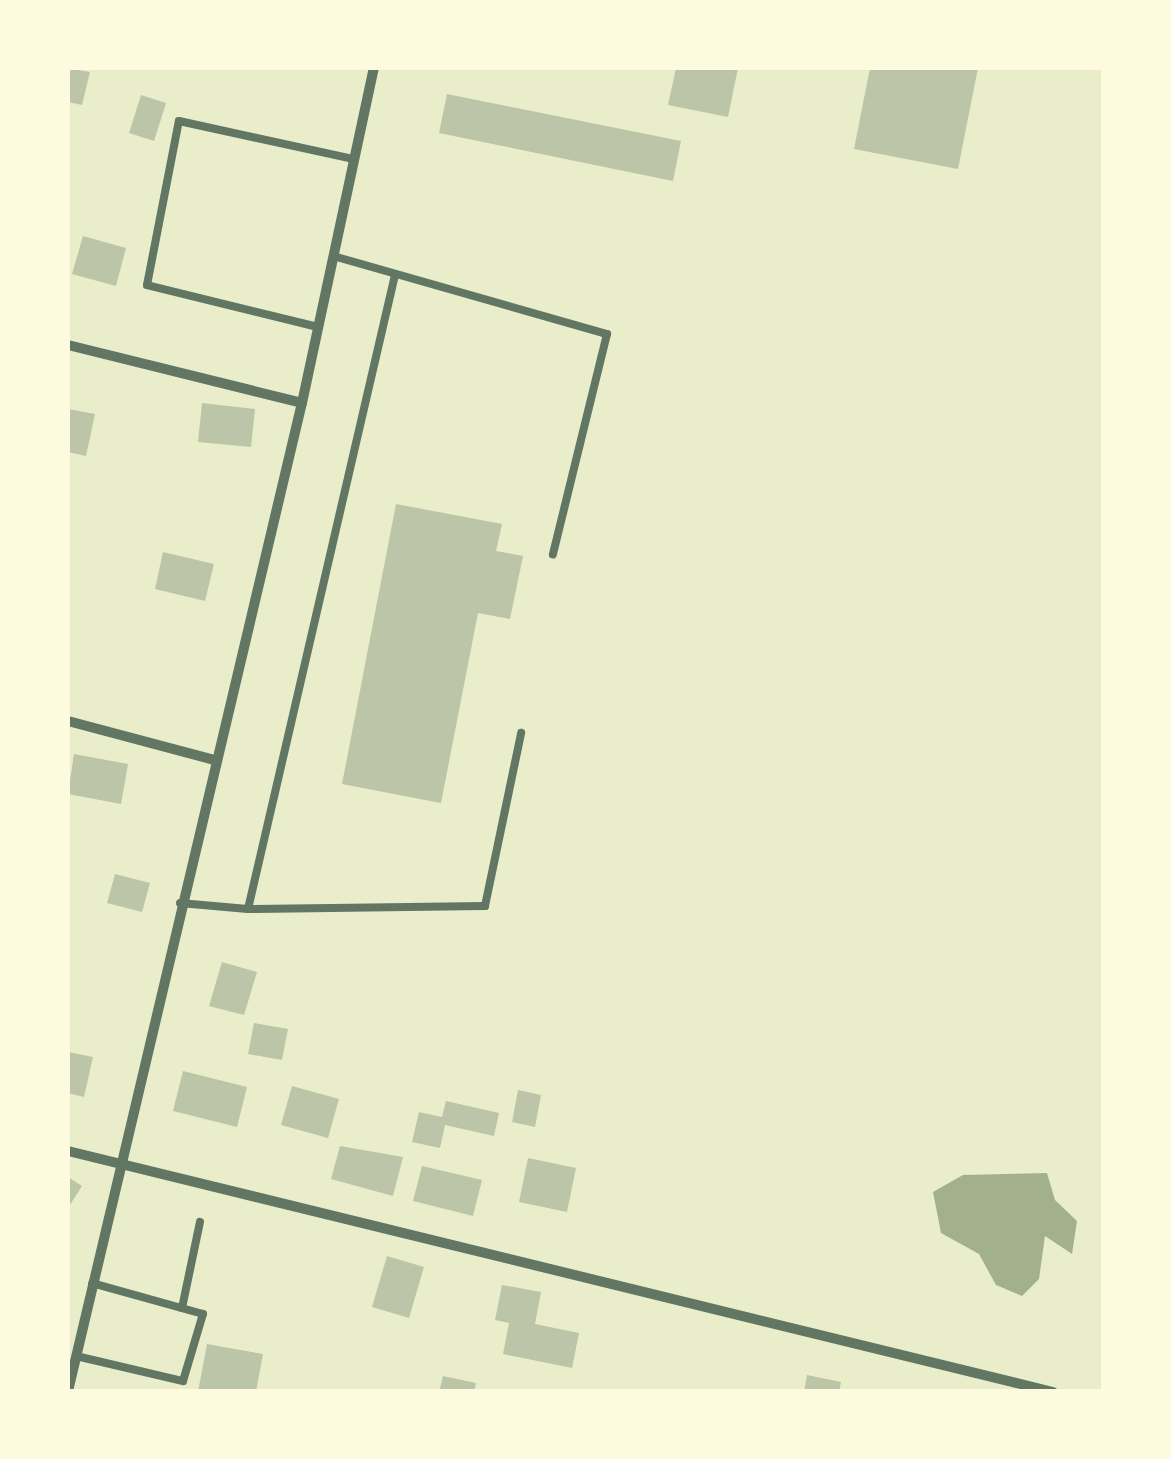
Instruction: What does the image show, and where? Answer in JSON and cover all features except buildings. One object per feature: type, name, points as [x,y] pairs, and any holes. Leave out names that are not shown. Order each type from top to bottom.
[{"type":"street","points":[[68,1391],[180,903],[302,403],[374,68]]},
{"type":"street","points":[[68,345],[302,403]]},
{"type":"street","points":[[68,722],[215,760]]},
{"type":"street","points":[[68,1151],[1052,1392]]},
{"type":"lane","points":[[318,327],[147,285],[179,120],[354,159]]},
{"type":"lane","points":[[333,256],[608,334],[553,554]]},
{"type":"lane","points":[[248,909],[395,275]]},
{"type":"lane","points":[[180,903],[248,909],[485,906],[521,733]]},
{"type":"lane","points":[[182,1308],[200,1222]]},
{"type":"lane","points":[[76,1356],[183,1381],[202,1314],[92,1283]]},
{"type":"shaded area","points":[[1047,1173],[1055,1200],[1077,1221],[1072,1254],[1045,1236],[1039,1279],[1022,1296],[996,1285],[979,1254],[941,1233],[933,1192],[963,1175]]}]
